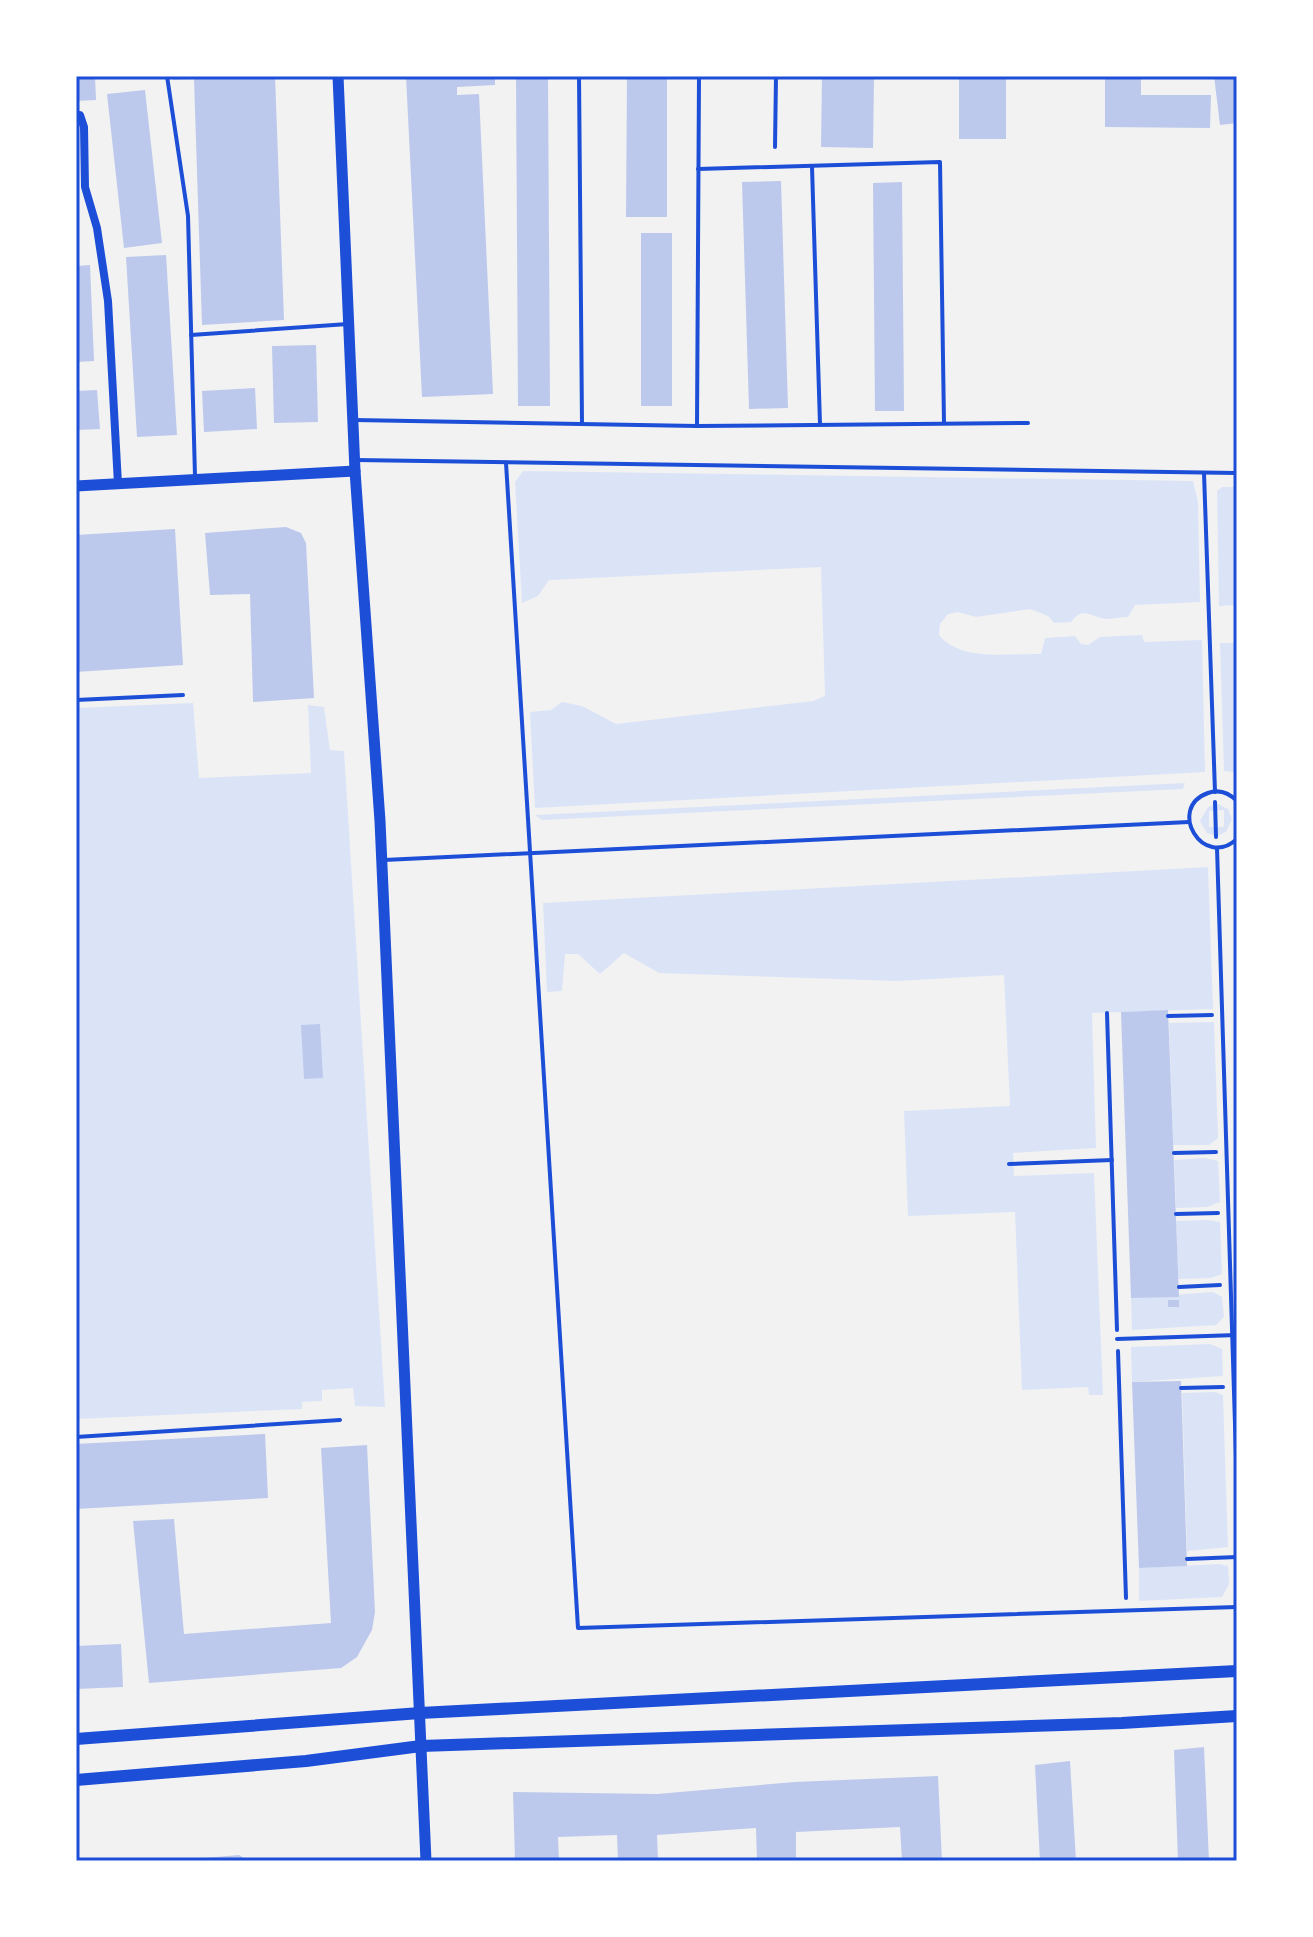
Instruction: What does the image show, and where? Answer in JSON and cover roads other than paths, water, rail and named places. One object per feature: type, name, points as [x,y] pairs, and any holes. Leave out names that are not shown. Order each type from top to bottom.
[{"type":"main road","points":[[76,1739],[420,1713],[1237,1671]]},
{"type":"main road","points":[[76,1780],[306,1761],[421,1746],[1237,1716]]},
{"type":"street","points":[[338,76],[354,466],[381,860],[426,1861]]},
{"type":"street","points":[[76,115],[80,115],[84,127],[85,187],[105,268],[118,484]]},
{"type":"street","points":[[76,486],[195,480],[354,466]]},
{"type":"lane","points":[[167,76],[188,216],[195,480]]},
{"type":"lane","points":[[579,76],[582,423]]},
{"type":"lane","points":[[697,426],[699,76]]},
{"type":"lane","points":[[775,147],[776,76]]},
{"type":"lane","points":[[698,169],[940,162],[944,423]]},
{"type":"lane","points":[[812,167],[820,425]]},
{"type":"lane","points":[[191,335],[349,324]]},
{"type":"lane","points":[[353,420],[697,426],[1028,423]]},
{"type":"lane","points":[[506,463],[578,1628],[1237,1607]]},
{"type":"lane","points":[[354,466],[506,463],[1237,473]]},
{"type":"lane","points":[[1204,473],[1215,792]]},
{"type":"lane","points":[[1215,792],[1237,801]]},
{"type":"lane","points":[[1215,792],[1193,805],[1189,822],[1195,837],[1217,848]]},
{"type":"lane","points":[[381,860],[1189,822]]},
{"type":"lane","points":[[1217,848],[1237,839]]},
{"type":"lane","points":[[1217,848],[1237,1488]]},
{"type":"lane","points":[[1117,1339],[1234,1335]]},
{"type":"lane","points":[[76,1437],[340,1420]]}]
